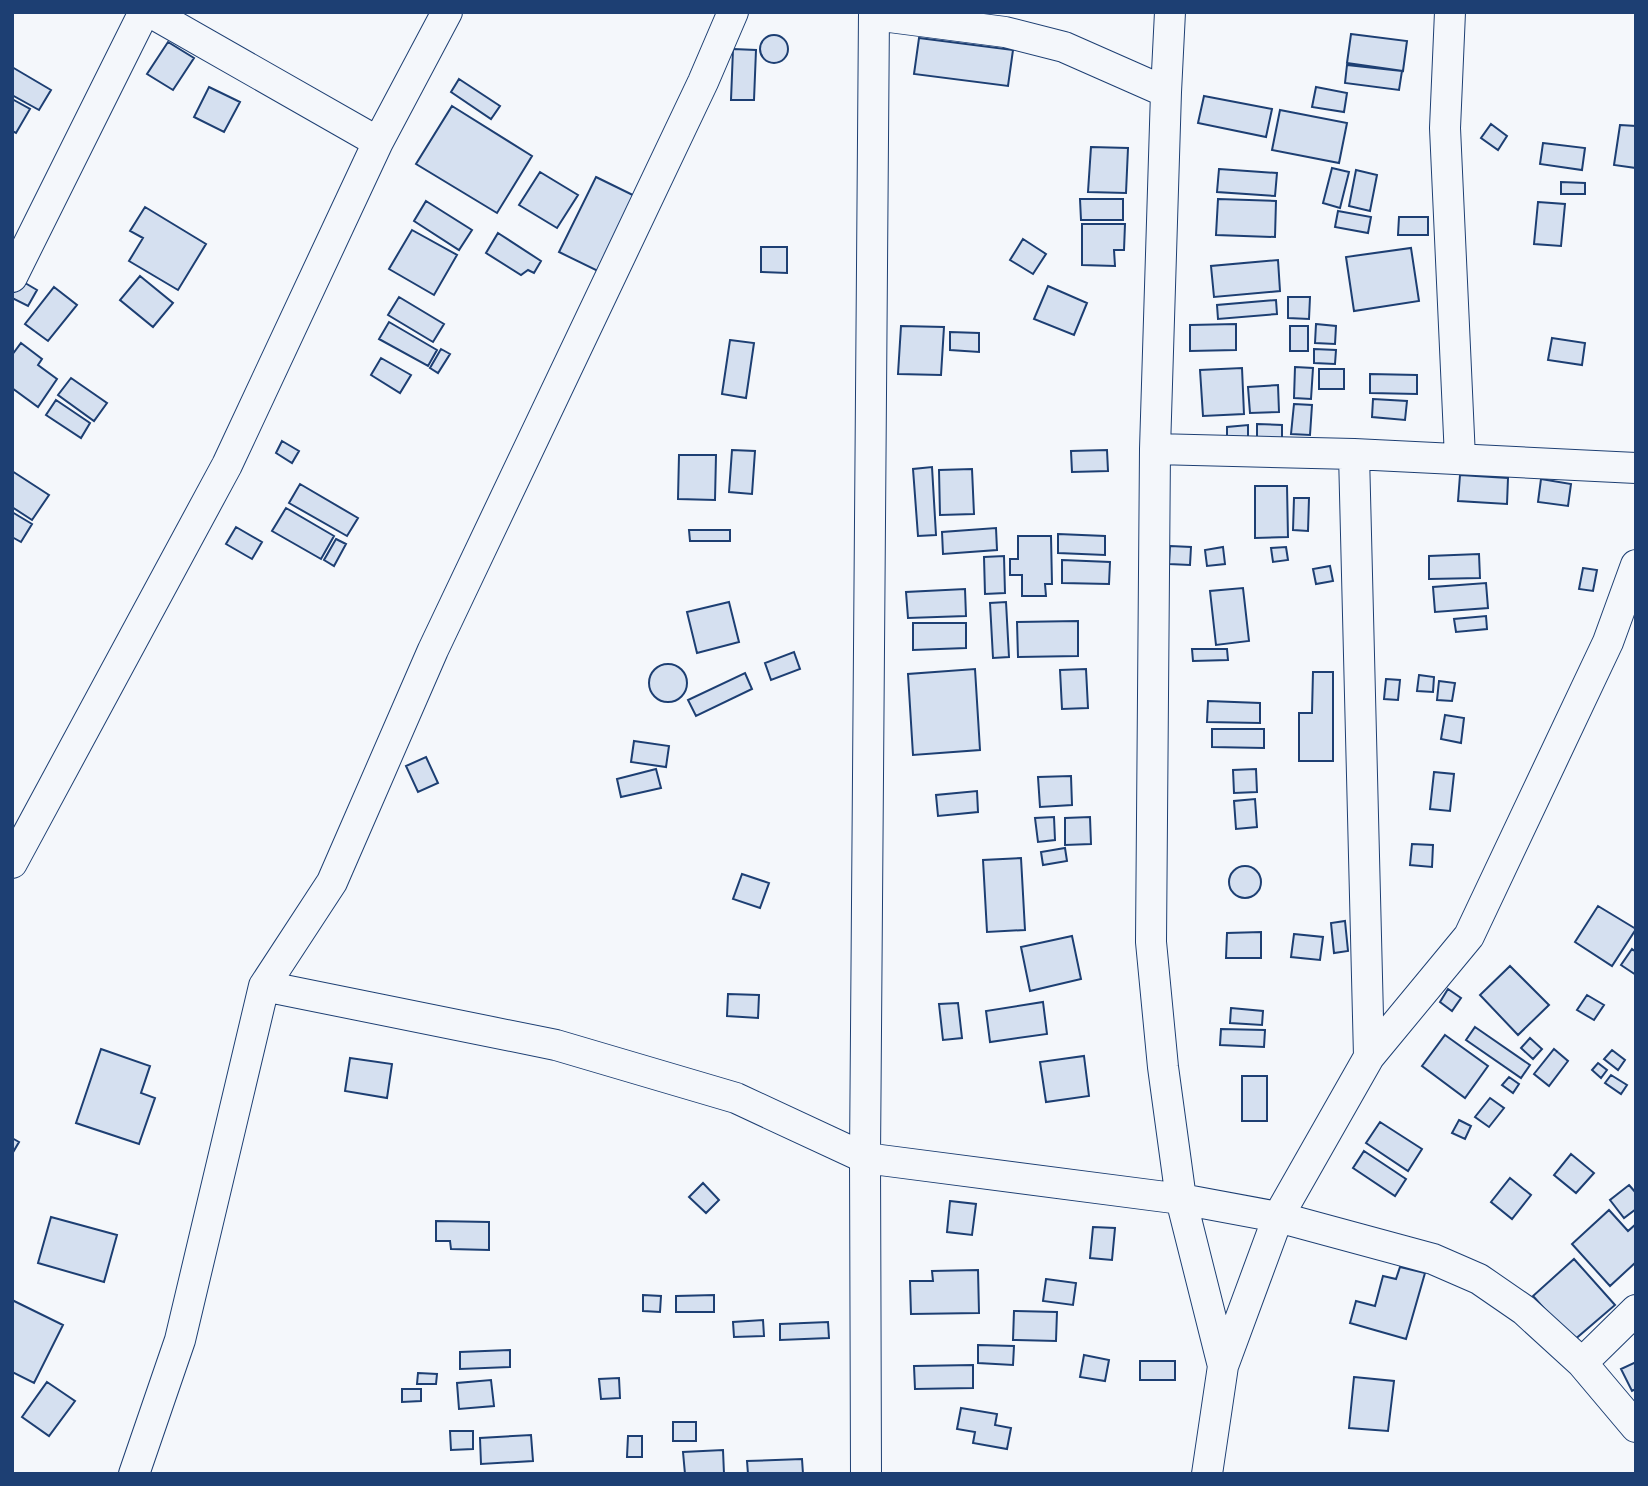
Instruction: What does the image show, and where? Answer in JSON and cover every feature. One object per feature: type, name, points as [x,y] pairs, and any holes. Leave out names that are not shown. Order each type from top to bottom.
[{"type":"street","points":[[12,277],[144,12]]},
{"type":"street","points":[[150,12],[378,142]]},
{"type":"street","points":[[12,863],[227,464],[378,142],[447,12]]},
{"type":"street","points":[[134,1474],[180,1340],[264,986],[332,882],[433,650],[703,82],[733,12]]},
{"type":"street","points":[[1170,12],[1155,449],[1150,942],[1163,1068],[1181,1199],[1223,1366]]},
{"type":"street","points":[[1450,12],[1445,128],[1460,458]]},
{"type":"street","points":[[866,1474],[865,1158],[874,14],[1005,32],[1064,47],[1166,92]]},
{"type":"street","points":[[1155,449],[1460,458],[1636,468]]},
{"type":"street","points":[[1353,454],[1369,1057]]},
{"type":"street","points":[[1208,1474],[1223,1366],[1278,1217],[1369,1057],[1469,936],[1608,642],[1636,565]]},
{"type":"street","points":[[1608,642],[1636,626]]},
{"type":"street","points":[[264,986],[556,1045],[736,1098],[865,1158],[1181,1199],[1278,1217],[1433,1259],[1479,1279],[1524,1310],[1582,1363],[1636,1427]]},
{"type":"street","points":[[1582,1363],[1636,1310]]},
{"type":"building","points":[[1351,34],[1407,41],[1403,71],[1347,63]]},
{"type":"building","points":[[774,35],[784,39],[788,49],[784,59],[774,63],[764,59],[760,49],[764,39]]},
{"type":"building","points":[[919,38],[1013,50],[1008,86],[914,74]]},
{"type":"building","points":[[168,42],[194,58],[173,90],[147,74]]},
{"type":"building","points":[[733,49],[756,50],[754,100],[731,100]]},
{"type":"building","points":[[1347,65],[1402,71],[1399,90],[1345,83]]},
{"type":"building","points":[[12,67],[51,90],[39,110],[12,95]]},
{"type":"building","points":[[459,79],[500,106],[491,119],[451,92]]},
{"type":"building","points":[[209,87],[240,102],[224,132],[194,117]]},
{"type":"building","points":[[1316,87],[1347,93],[1344,112],[1312,107]]},
{"type":"building","points":[[1204,96],[1272,109],[1266,137],[1198,123]]},
{"type":"building","points":[[12,99],[30,109],[16,133],[12,131]]},
{"type":"building","points":[[452,106],[532,156],[497,213],[416,164]]},
{"type":"building","points":[[1280,110],[1347,123],[1339,163],[1272,150]]},
{"type":"building","points":[[1491,124],[1507,136],[1498,150],[1481,138]]},
{"type":"building","points":[[1620,125],[1636,126],[1636,168],[1614,165]]},
{"type":"building","points":[[1543,143],[1585,148],[1582,170],[1540,164]]},
{"type":"building","points":[[1091,147],[1128,148],[1126,193],[1088,192]]},
{"type":"building","points":[[1332,168],[1349,172],[1340,208],[1323,203]]},
{"type":"building","points":[[1219,169],[1277,173],[1275,196],[1217,192]]},
{"type":"building","points":[[1356,170],[1377,175],[1370,211],[1349,206]]},
{"type":"building","points":[[540,172],[578,195],[557,228],[519,205]]},
{"type":"building","points":[[596,177],[641,199],[604,274],[559,252]]},
{"type":"building","points":[[1561,182],[1585,183],[1585,194],[1561,194]]},
{"type":"building","points":[[1080,199],[1123,199],[1123,220],[1081,220]]},
{"type":"building","points":[[1218,199],[1276,201],[1275,237],[1216,235]]},
{"type":"building","points":[[426,201],[472,230],[459,250],[414,221]]},
{"type":"building","points":[[1538,202],[1565,204],[1561,246],[1534,244]]},
{"type":"building","points":[[145,207],[206,244],[178,290],[129,261],[143,238],[130,231]]},
{"type":"building","points":[[1338,211],[1371,217],[1368,233],[1335,227]]},
{"type":"building","points":[[1399,217],[1428,217],[1428,235],[1398,235]]},
{"type":"building","points":[[1082,224],[1125,224],[1124,250],[1114,250],[1115,266],[1082,265]]},
{"type":"building","points":[[412,230],[457,255],[434,295],[389,269]]},
{"type":"building","points":[[498,233],[541,261],[534,273],[528,270],[521,275],[486,253]]},
{"type":"building","points":[[1023,239],[1046,254],[1033,274],[1010,260]]},
{"type":"building","points":[[761,247],[787,247],[787,273],[761,272]]},
{"type":"building","points":[[1411,248],[1419,301],[1354,311],[1346,257]]},
{"type":"building","points":[[1278,260],[1280,291],[1214,297],[1211,266]]},
{"type":"building","points":[[140,276],[173,303],[153,327],[120,300]]},
{"type":"building","points":[[20,280],[37,290],[28,306],[12,298]]},
{"type":"building","points":[[1048,286],[1087,303],[1074,335],[1034,319]]},
{"type":"building","points":[[54,287],[77,305],[48,341],[25,324]]},
{"type":"building","points":[[399,297],[444,324],[433,342],[388,315]]},
{"type":"building","points":[[1288,297],[1310,297],[1309,319],[1288,318]]},
{"type":"building","points":[[1276,300],[1277,314],[1218,319],[1217,305]]},
{"type":"building","points":[[389,322],[437,350],[428,366],[379,339]]},
{"type":"building","points":[[1236,324],[1236,350],[1190,351],[1190,325]]},
{"type":"building","points":[[1316,324],[1336,326],[1335,344],[1315,343]]},
{"type":"building","points":[[901,326],[944,327],[941,375],[898,374]]},
{"type":"building","points":[[1290,326],[1308,326],[1308,351],[1290,351]]},
{"type":"building","points":[[950,332],[979,333],[979,352],[950,350]]},
{"type":"building","points":[[1552,338],[1585,343],[1582,365],[1548,360]]},
{"type":"building","points":[[730,340],[754,343],[746,398],[722,394]]},
{"type":"building","points":[[21,343],[42,359],[38,365],[57,379],[38,407],[12,388],[12,355]]},
{"type":"building","points":[[441,349],[450,354],[438,373],[430,368]]},
{"type":"building","points":[[1314,349],[1336,350],[1335,364],[1314,363]]},
{"type":"building","points":[[381,358],[411,375],[400,393],[371,375]]},
{"type":"building","points":[[1295,367],[1313,368],[1311,399],[1294,398]]},
{"type":"building","points":[[1242,368],[1244,414],[1203,416],[1200,370]]},
{"type":"building","points":[[1319,369],[1344,369],[1344,389],[1319,389]]},
{"type":"building","points":[[1370,374],[1417,375],[1417,394],[1370,393]]},
{"type":"building","points":[[71,378],[107,403],[94,421],[58,395]]},
{"type":"building","points":[[1278,385],[1279,412],[1250,413],[1248,387]]},
{"type":"building","points":[[1373,399],[1407,401],[1405,420],[1372,417]]},
{"type":"building","points":[[56,400],[90,423],[81,438],[46,415]]},
{"type":"building","points":[[1294,404],[1312,405],[1310,435],[1291,434]]},
{"type":"building","points":[[1257,424],[1282,425],[1282,442],[1257,441]]},
{"type":"building","points":[[1248,425],[1248,441],[1227,442],[1227,427]]},
{"type":"building","points":[[282,441],[299,451],[292,463],[276,453]]},
{"type":"building","points":[[732,450],[755,451],[752,494],[729,492]]},
{"type":"building","points":[[1107,450],[1108,471],[1072,472],[1071,451]]},
{"type":"building","points":[[679,455],[716,455],[715,500],[678,499]]},
{"type":"building","points":[[932,467],[936,535],[918,536],[913,469]]},
{"type":"building","points":[[972,469],[974,514],[940,515],[939,470]]},
{"type":"building","points":[[12,471],[49,495],[32,520],[12,507]]},
{"type":"building","points":[[1460,475],[1508,478],[1507,504],[1458,501]]},
{"type":"building","points":[[1541,479],[1571,484],[1568,506],[1538,502]]},
{"type":"building","points":[[300,484],[358,518],[347,536],[289,503]]},
{"type":"building","points":[[1255,486],[1287,486],[1288,537],[1255,538]]},
{"type":"building","points":[[1294,498],[1309,498],[1308,531],[1293,530]]},
{"type":"building","points":[[286,508],[334,536],[321,559],[272,531]]},
{"type":"building","points":[[12,512],[32,524],[21,542],[12,537]]},
{"type":"building","points":[[236,527],[262,542],[252,559],[226,544]]},
{"type":"building","points":[[996,528],[997,550],[943,554],[942,532]]},
{"type":"building","points":[[689,530],[730,530],[730,541],[690,541]]},
{"type":"building","points":[[1058,534],[1105,536],[1105,555],[1058,553]]},
{"type":"building","points":[[1018,536],[1051,536],[1052,584],[1045,584],[1046,596],[1022,596],[1022,575],[1010,575],[1010,559],[1018,559]]},
{"type":"building","points":[[336,539],[346,544],[334,566],[324,560]]},
{"type":"building","points":[[1170,546],[1191,547],[1190,565],[1169,564]]},
{"type":"building","points":[[1223,547],[1225,564],[1207,566],[1205,550]]},
{"type":"building","points":[[1286,547],[1288,560],[1273,562],[1271,548]]},
{"type":"building","points":[[1479,554],[1480,578],[1429,579],[1429,556]]},
{"type":"building","points":[[1004,556],[1005,593],[985,594],[984,557]]},
{"type":"building","points":[[1062,560],[1110,562],[1109,584],[1062,583]]},
{"type":"building","points":[[1330,566],[1333,581],[1316,584],[1313,569]]},
{"type":"building","points":[[1583,568],[1597,570],[1593,591],[1579,589]]},
{"type":"building","points":[[1486,583],[1488,608],[1435,612],[1433,587]]},
{"type":"building","points":[[1243,588],[1249,641],[1216,645],[1210,591]]},
{"type":"building","points":[[965,589],[966,616],[908,618],[906,592]]},
{"type":"building","points":[[729,602],[739,642],[697,653],[687,612]]},
{"type":"building","points":[[1006,602],[1009,657],[993,658],[990,603]]},
{"type":"building","points":[[1486,616],[1487,629],[1456,632],[1454,619]]},
{"type":"building","points":[[1078,621],[1078,656],[1018,657],[1017,622]]},
{"type":"building","points":[[913,623],[966,623],[966,648],[913,650]]},
{"type":"building","points":[[1192,649],[1227,649],[1228,660],[1193,661]]},
{"type":"building","points":[[794,652],[800,669],[771,680],[765,663]]},
{"type":"building","points":[[668,664],[682,669],[687,683],[682,697],[668,702],[654,697],[649,683],[654,669]]},
{"type":"building","points":[[975,669],[980,750],[913,755],[908,674]]},
{"type":"building","points":[[1086,669],[1088,708],[1062,709],[1060,670]]},
{"type":"building","points":[[1313,672],[1333,672],[1333,761],[1299,761],[1299,713],[1312,713]]},
{"type":"building","points":[[745,673],[752,689],[696,716],[688,700]]},
{"type":"building","points":[[1419,675],[1434,677],[1433,692],[1417,691]]},
{"type":"building","points":[[1386,679],[1400,680],[1398,700],[1384,699]]},
{"type":"building","points":[[1439,681],[1455,683],[1452,701],[1437,700]]},
{"type":"building","points":[[1208,701],[1260,703],[1260,723],[1207,722]]},
{"type":"building","points":[[1445,715],[1464,718],[1461,743],[1441,739]]},
{"type":"building","points":[[1212,729],[1264,729],[1264,748],[1212,747]]},
{"type":"building","points":[[634,741],[669,746],[666,767],[631,762]]},
{"type":"building","points":[[426,757],[438,783],[418,792],[406,766]]},
{"type":"building","points":[[656,769],[661,788],[621,797],[617,779]]},
{"type":"building","points":[[1256,769],[1257,792],[1234,793],[1233,770]]},
{"type":"building","points":[[1434,772],[1454,774],[1450,811],[1430,809]]},
{"type":"building","points":[[1071,776],[1072,805],[1040,807],[1038,777]]},
{"type":"building","points":[[977,791],[978,812],[938,816],[936,795]]},
{"type":"building","points":[[1255,799],[1257,827],[1236,829],[1234,801]]},
{"type":"building","points":[[1054,817],[1055,840],[1038,842],[1035,818]]},
{"type":"building","points":[[1090,817],[1091,844],[1065,845],[1065,818]]},
{"type":"building","points":[[1412,844],[1433,845],[1432,867],[1410,865]]},
{"type":"building","points":[[1065,848],[1067,861],[1043,865],[1041,852]]},
{"type":"building","points":[[1021,858],[1025,930],[987,932],[983,860]]},
{"type":"building","points":[[1245,866],[1257,870],[1261,882],[1257,894],[1245,898],[1233,894],[1229,882],[1233,870]]},
{"type":"building","points":[[742,874],[769,883],[760,908],[733,899]]},
{"type":"building","points":[[1598,906],[1636,929],[1612,966],[1575,942]]},
{"type":"building","points":[[1345,921],[1348,951],[1334,953],[1331,923]]},
{"type":"building","points":[[1261,932],[1261,958],[1226,958],[1227,933]]},
{"type":"building","points":[[1294,934],[1323,937],[1320,960],[1291,957]]},
{"type":"building","points":[[1072,936],[1081,979],[1030,991],[1021,947]]},
{"type":"building","points":[[1632,949],[1636,952],[1636,975],[1621,965]]},
{"type":"building","points":[[1510,966],[1549,1005],[1518,1035],[1480,995]]},
{"type":"building","points":[[1448,989],[1461,998],[1452,1011],[1440,1002]]},
{"type":"building","points":[[728,994],[759,995],[758,1018],[727,1016]]},
{"type":"building","points":[[1587,995],[1604,1005],[1594,1020],[1577,1010]]},
{"type":"building","points":[[1043,1002],[1047,1034],[990,1042],[986,1011]]},
{"type":"building","points":[[958,1003],[962,1038],[943,1040],[939,1004]]},
{"type":"building","points":[[1231,1008],[1263,1011],[1262,1025],[1230,1023]]},
{"type":"building","points":[[1475,1027],[1530,1065],[1521,1078],[1466,1040]]},
{"type":"building","points":[[1221,1029],[1265,1030],[1264,1047],[1220,1045]]},
{"type":"building","points":[[1445,1035],[1488,1066],[1465,1098],[1422,1066]]},
{"type":"building","points":[[1530,1038],[1542,1049],[1533,1059],[1521,1048]]},
{"type":"building","points":[[101,1049],[150,1066],[141,1093],[155,1098],[139,1144],[76,1123]]},
{"type":"building","points":[[1554,1049],[1568,1061],[1549,1086],[1534,1074]]},
{"type":"building","points":[[1612,1050],[1625,1060],[1618,1070],[1604,1059]]},
{"type":"building","points":[[1084,1056],[1089,1096],[1046,1102],[1040,1062]]},
{"type":"building","points":[[350,1058],[392,1064],[387,1098],[345,1091]]},
{"type":"building","points":[[1598,1063],[1607,1070],[1601,1078],[1592,1070]]},
{"type":"building","points":[[1611,1075],[1627,1085],[1621,1094],[1605,1083]]},
{"type":"building","points":[[1242,1076],[1267,1076],[1267,1121],[1242,1121]]},
{"type":"building","points":[[1509,1077],[1519,1084],[1513,1093],[1502,1085]]},
{"type":"building","points":[[1490,1098],[1504,1108],[1489,1127],[1475,1117]]},
{"type":"building","points":[[1459,1120],[1471,1126],[1465,1139],[1452,1133]]},
{"type":"building","points":[[1380,1122],[1422,1149],[1408,1171],[1366,1143]]},
{"type":"building","points":[[12,1138],[19,1142],[12,1154]]},
{"type":"building","points":[[1364,1151],[1406,1179],[1395,1196],[1353,1168]]},
{"type":"building","points":[[1571,1154],[1594,1173],[1576,1193],[1554,1175]]},
{"type":"building","points":[[1510,1178],[1531,1195],[1512,1219],[1491,1202]]},
{"type":"building","points":[[703,1183],[719,1200],[706,1213],[689,1197]]},
{"type":"building","points":[[1629,1185],[1636,1193],[1636,1209],[1624,1218],[1610,1200]]},
{"type":"building","points":[[950,1201],[976,1204],[972,1235],[947,1232]]},
{"type":"building","points":[[1609,1210],[1628,1231],[1636,1224],[1636,1262],[1610,1286],[1572,1244]]},
{"type":"building","points":[[51,1217],[117,1235],[104,1282],[38,1263]]},
{"type":"building","points":[[436,1221],[489,1222],[489,1250],[451,1249],[450,1241],[436,1241]]},
{"type":"building","points":[[1093,1227],[1115,1228],[1112,1260],[1090,1258]]},
{"type":"building","points":[[1574,1259],[1615,1305],[1573,1341],[1533,1296]]},
{"type":"building","points":[[1400,1267],[1425,1273],[1406,1339],[1350,1323],[1356,1301],[1375,1306],[1383,1276],[1396,1279]]},
{"type":"building","points":[[978,1270],[979,1313],[911,1314],[910,1281],[933,1281],[932,1271]]},
{"type":"building","points":[[1046,1279],[1076,1283],[1073,1305],[1043,1301]]},
{"type":"building","points":[[643,1295],[661,1296],[660,1312],[643,1311]]},
{"type":"building","points":[[714,1295],[714,1312],[676,1312],[676,1296]]},
{"type":"building","points":[[12,1300],[63,1325],[34,1383],[12,1372]]},
{"type":"building","points":[[1014,1311],[1057,1312],[1056,1341],[1013,1340]]},
{"type":"building","points":[[763,1320],[764,1336],[734,1337],[733,1322]]},
{"type":"building","points":[[828,1322],[829,1338],[780,1340],[780,1324]]},
{"type":"building","points":[[978,1345],[1014,1346],[1013,1365],[978,1363]]},
{"type":"building","points":[[510,1350],[510,1367],[460,1369],[460,1352]]},
{"type":"building","points":[[1084,1355],[1109,1360],[1105,1381],[1080,1377]]},
{"type":"building","points":[[1140,1361],[1175,1361],[1175,1380],[1140,1380]]},
{"type":"building","points":[[1636,1362],[1636,1389],[1632,1391],[1621,1369]]},
{"type":"building","points":[[973,1365],[973,1388],[915,1389],[914,1366]]},
{"type":"building","points":[[418,1373],[437,1374],[436,1384],[417,1384]]},
{"type":"building","points":[[1354,1377],[1394,1381],[1388,1431],[1349,1428]]},
{"type":"building","points":[[619,1378],[620,1398],[601,1399],[599,1379]]},
{"type":"building","points":[[491,1380],[494,1406],[459,1409],[457,1383]]},
{"type":"building","points":[[47,1382],[75,1401],[49,1436],[22,1417]]},
{"type":"building","points":[[402,1389],[421,1389],[421,1401],[402,1402]]},
{"type":"building","points":[[961,1408],[997,1414],[995,1425],[1011,1428],[1007,1449],[973,1443],[975,1432],[957,1429]]},
{"type":"building","points":[[673,1422],[696,1422],[696,1441],[673,1441]]},
{"type":"building","points":[[450,1431],[473,1431],[473,1449],[451,1450]]},
{"type":"building","points":[[531,1435],[533,1461],[481,1464],[480,1438]]},
{"type":"building","points":[[628,1436],[642,1436],[642,1457],[627,1457]]},
{"type":"building","points":[[723,1450],[724,1474],[685,1474],[683,1452]]},
{"type":"building","points":[[802,1459],[803,1474],[748,1474],[747,1461]]}]
